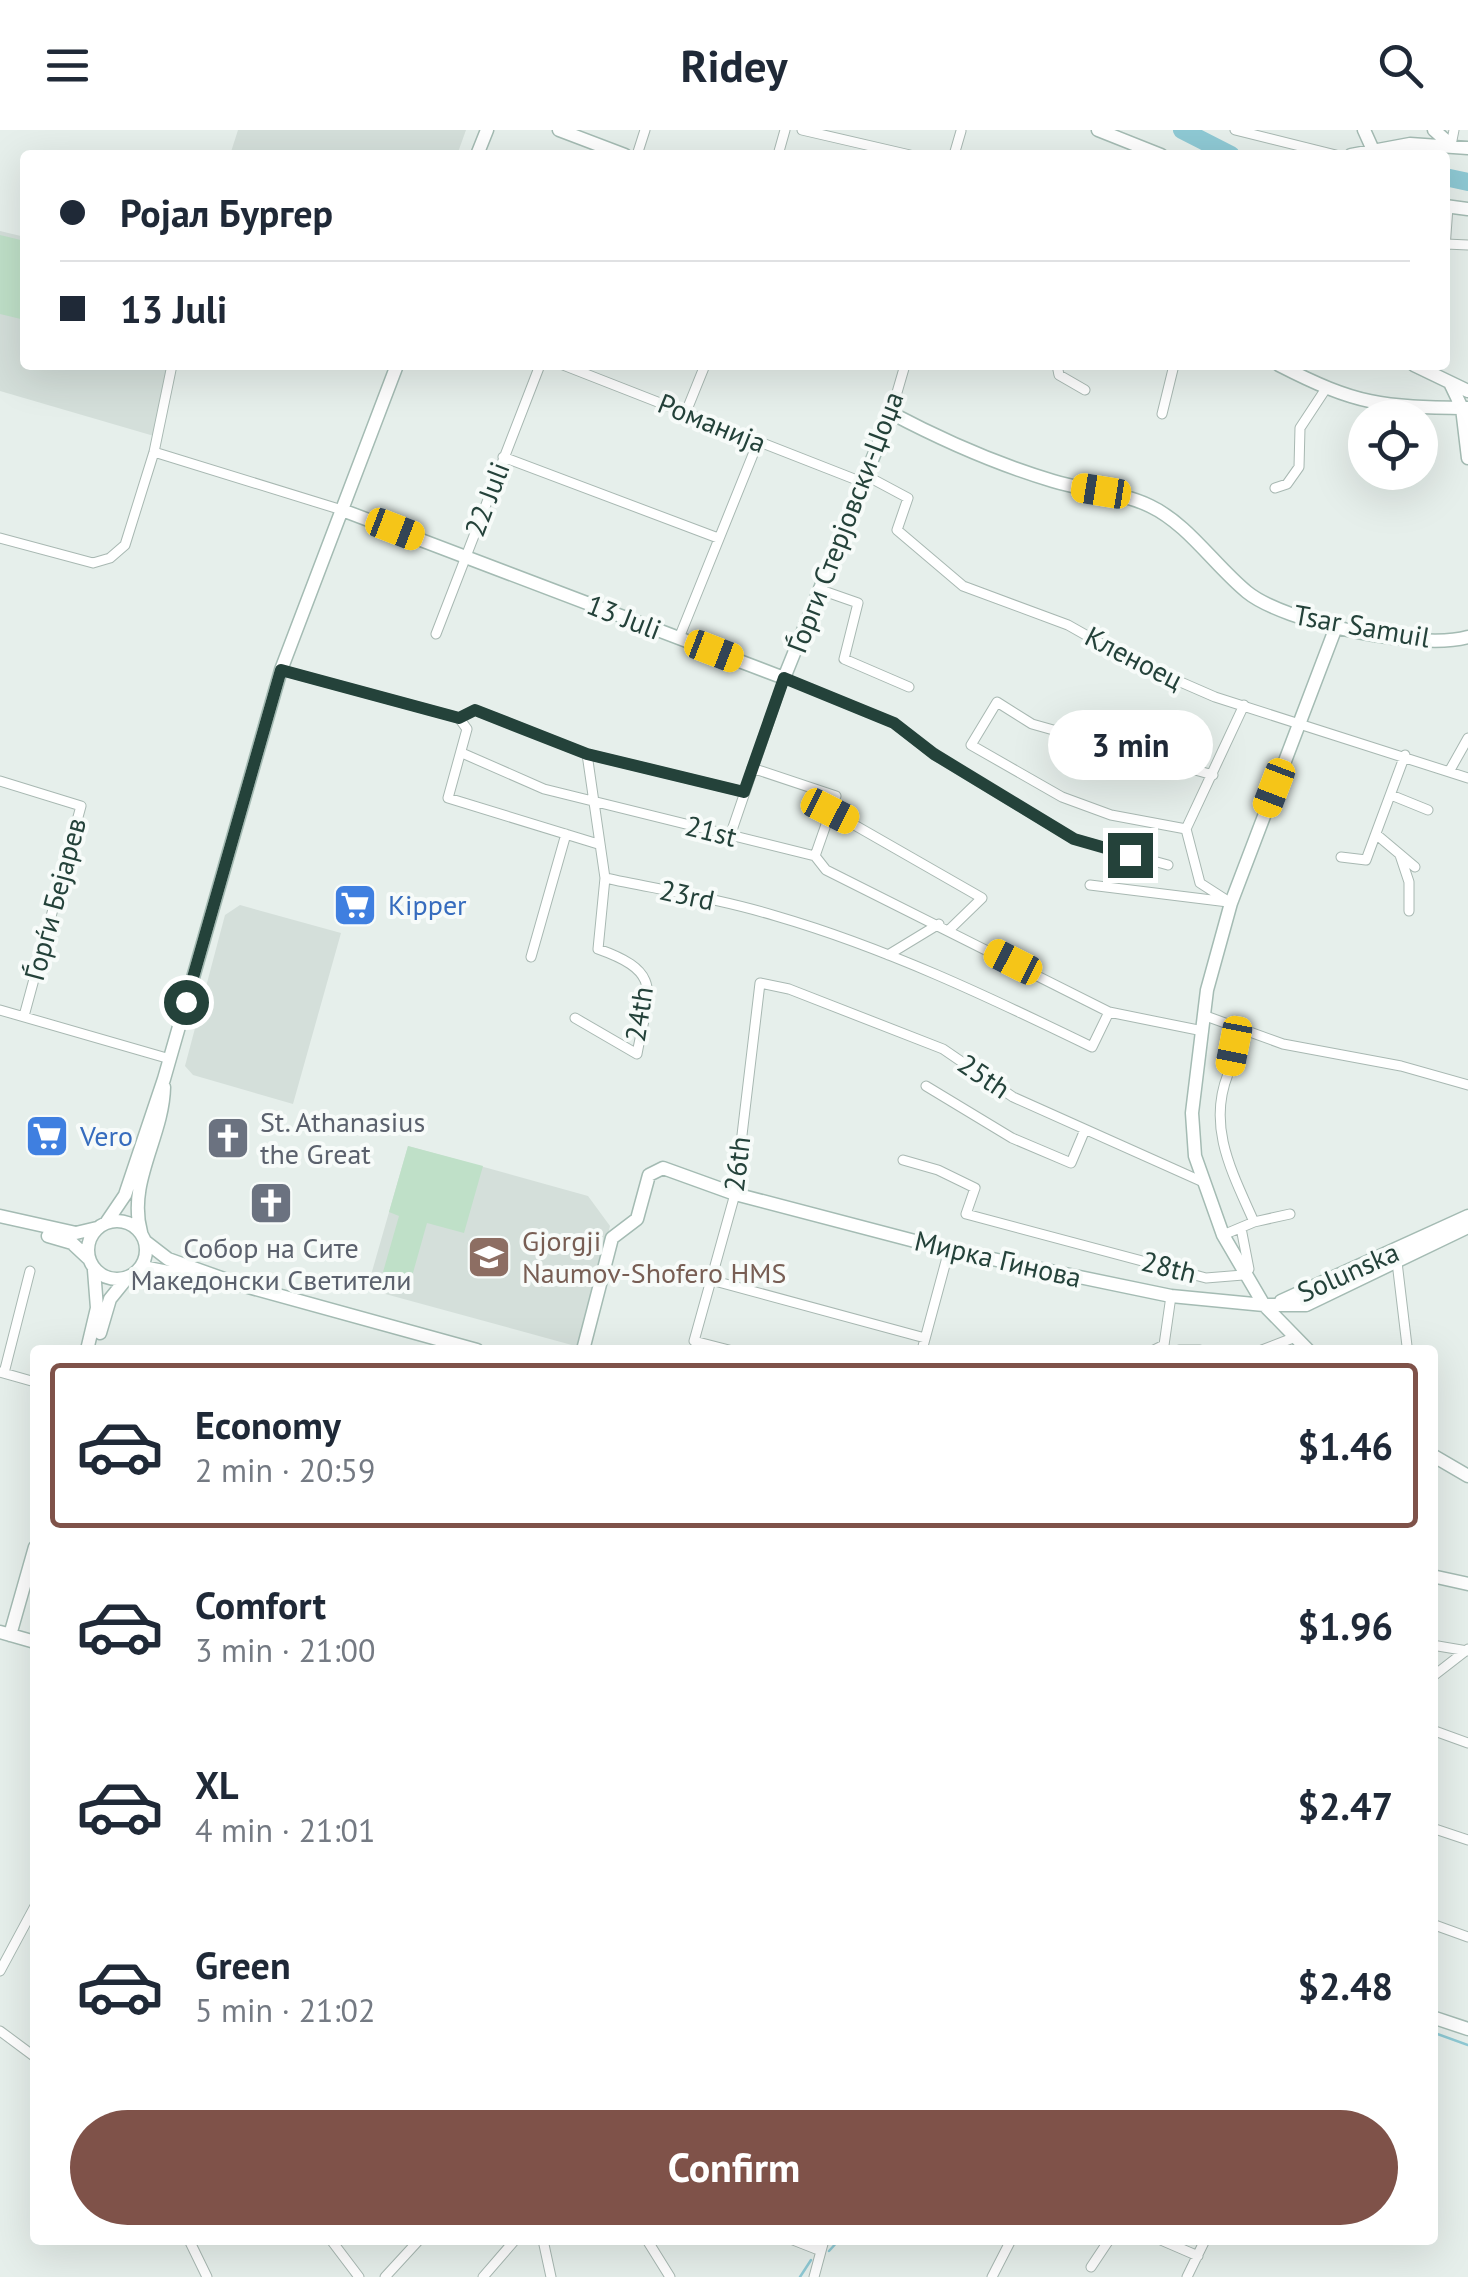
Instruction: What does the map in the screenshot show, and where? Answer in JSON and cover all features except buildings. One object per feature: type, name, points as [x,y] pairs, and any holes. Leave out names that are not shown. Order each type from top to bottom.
[{"type":"street","points":[[560,130],[612,150]]},
{"type":"street","points":[[802,130],[888,150]]},
{"type":"street","points":[[1098,130],[1148,150]]},
{"type":"street","points":[[1235,130],[1315,150]]},
{"type":"street","points":[[1364,130],[1373,150],[1410,144],[1468,148]]},
{"type":"street","points":[[1434,130],[1451,145]]},
{"type":"street","points":[[1451,145],[1454,130]]},
{"type":"street","points":[[1422,150],[1451,145]]},
{"type":"street","points":[[0,538],[93,563],[110,558],[125,545],[154,452],[171,370]]},
{"type":"street","points":[[92,1345],[98,1308],[88,1242],[125,1195],[170,1059],[281,670],[395,370]]},
{"type":"street","name":"22 Juli","points":[[436,634],[538,370]]},
{"type":"street","name":"Романија","points":[[576,370],[758,442],[863,478]]},
{"type":"street","points":[[686,412],[703,370]]},
{"type":"street","name":"Ѓорги Стерјовски-Џоџа","points":[[784,678],[891,414],[904,370]]},
{"type":"street","points":[[1058,370],[1059,375],[1085,390]]},
{"type":"street","points":[[1162,414],[1173,370]]},
{"type":"street","points":[[1288,370],[1353,400]]},
{"type":"street","points":[[1423,370],[1468,391]]},
{"type":"street","points":[[1445,370],[1465,408],[1468,458]]},
{"type":"street","points":[[1275,488],[1287,484],[1298,467],[1300,428],[1325,390]]},
{"type":"street","points":[[1438,410],[1465,408]]},
{"type":"street","name":"Tsar Samuil","points":[[891,414],[979,458],[1149,506],[1175,522],[1260,602],[1294,618],[1440,641],[1468,638]]},
{"type":"street","points":[[679,638],[758,442]]},
{"type":"street","points":[[154,452],[342,510]]},
{"type":"street","points":[[503,457],[718,538]]},
{"type":"street","name":"Кленоец","points":[[863,478],[908,498],[897,530],[963,586],[1068,624],[1130,660],[1215,698],[1468,778]]},
{"type":"street","name":"13 Juli","points":[[342,510],[894,723],[934,754],[1074,839],[1168,865]]},
{"type":"street","points":[[818,589],[858,603],[844,659],[909,687]]},
{"type":"street","points":[[1302,1345],[1264,1305],[1223,1235],[1203,1182],[1192,1113],[1203,1015],[1230,902],[1336,627]]},
{"type":"street","points":[[281,670],[459,718],[475,710],[587,754],[744,792]]},
{"type":"street","points":[[730,836],[784,678]]},
{"type":"street","points":[[1186,829],[1112,815],[1062,798],[971,745],[996,702],[1032,724],[1213,775]]},
{"type":"street","points":[[1230,902],[1200,883],[1186,829],[1244,705]]},
{"type":"street","points":[[459,718],[466,729],[448,798],[598,844]]},
{"type":"street","points":[[1450,770],[1468,738]]},
{"type":"street","name":"21st","points":[[462,753],[544,789],[815,856],[826,870],[1109,1012],[1203,1031]]},
{"type":"street","points":[[587,754],[604,878]]},
{"type":"street","points":[[1341,858],[1366,860],[1405,756]]},
{"type":"street","points":[[752,768],[836,796],[815,856]]},
{"type":"street","name":"Ѓорѓи Бејарев","points":[[0,780],[81,806],[24,1016]]},
{"type":"street","points":[[1391,795],[1428,810]]},
{"type":"street","points":[[830,811],[982,898],[950,930]]},
{"type":"street","points":[[531,957],[566,834]]},
{"type":"street","points":[[1377,835],[1414,867]]},
{"type":"street","points":[[1400,855],[1409,882],[1410,912]]},
{"type":"street","name":"23rd","points":[[604,878],[777,916],[888,954],[961,983],[1092,1047],[1109,1012]]},
{"type":"street","name":"24th","points":[[575,1018],[637,1054],[647,996],[645,975],[633,961],[598,949],[604,878]]},
{"type":"street","points":[[1090,885],[1230,902]]},
{"type":"street","points":[[888,954],[938,924]]},
{"type":"street","name":"25th","points":[[760,983],[789,989],[943,1049],[1013,1097],[1203,1182]]},
{"type":"street","name":"26th","points":[[712,1345],[694,1340],[736,1194],[760,983]]},
{"type":"street","points":[[0,1010],[170,1059]]},
{"type":"street","points":[[1203,1015],[1283,1044],[1400,1066],[1468,1085]]},
{"type":"street","points":[[1244,1030],[1220,1091],[1217,1120],[1232,1173],[1254,1222]]},
{"type":"street","points":[[93,1345],[110,1300],[145,1259],[136,1197],[164,1103],[164,1079]]},
{"type":"street","points":[[926,1086],[1012,1138],[1071,1164],[1084,1132]]},
{"type":"street","name":"28th","points":[[903,1160],[938,1170],[975,1188],[966,1214],[1206,1278],[1243,1275]]},
{"type":"street","name":"Мирка Гинова","points":[[584,1345],[612,1238],[637,1220],[649,1175],[663,1168],[736,1194],[949,1250],[1171,1296],[1264,1305]]},
{"type":"street","points":[[1223,1235],[1254,1222],[1290,1214]]},
{"type":"street","points":[[242,1285],[148,1268],[132,1276],[108,1278],[72,1244],[0,1216],[76,1234],[125,1222],[168,1259],[242,1285],[459,1345]]},
{"type":"street","name":"Solunska","points":[[1264,1305],[1302,1295],[1468,1216]]},
{"type":"street","name":"Solunska","points":[[1264,1305],[1306,1304],[1468,1227]]},
{"type":"street","points":[[1241,1228],[1249,1269],[1243,1275]]},
{"type":"street","points":[[923,1345],[949,1250]]},
{"type":"street","points":[[1396,1262],[1408,1345]]},
{"type":"street","points":[[30,1271],[2,1373],[30,1381]]},
{"type":"street","points":[[711,1280],[925,1338]]},
{"type":"street","points":[[1164,1345],[1171,1296]]},
{"type":"street","points":[[1275,1345],[1293,1338]]},
{"type":"street","points":[[1438,1458],[1468,1476]]},
{"type":"street","points":[[30,1562],[5,1634],[30,1641]]},
{"type":"street","points":[[1438,1577],[1468,1584]]},
{"type":"street","points":[[1438,1645],[1467,1650]]},
{"type":"street","points":[[1438,1673],[1467,1650]]},
{"type":"street","points":[[1438,1732],[1468,1743]]},
{"type":"street","points":[[1438,1830],[1468,1840]]},
{"type":"street","points":[[0,1970],[30,1915]]},
{"type":"street","points":[[1438,1926],[1468,1937]]},
{"type":"street","points":[[1438,2019],[1468,2030]]},
{"type":"street","points":[[0,2031],[30,2053]]},
{"type":"street","points":[[191,2245],[207,2277]]},
{"type":"street","points":[[335,2245],[359,2277]]},
{"type":"street","points":[[385,2277],[415,2245]]},
{"type":"street","points":[[482,2277],[511,2245]]},
{"type":"street","points":[[544,2245],[551,2277]]},
{"type":"street","points":[[650,2245],[670,2277]]},
{"type":"street","points":[[806,2245],[821,2251]]},
{"type":"street","points":[[814,2277],[823,2245]]},
{"type":"street","points":[[992,2277],[1008,2245]]},
{"type":"street","points":[[1091,2267],[1106,2245]]},
{"type":"street","points":[[1173,2245],[1198,2256]]},
{"type":"street","points":[[1188,2277],[1202,2245]]},
{"type":"shaded area","points":[[238,130],[466,130],[459,150],[232,150]]},
{"type":"shaded area","points":[[0,231],[20,236],[20,370],[171,370],[154,436],[0,391]]},
{"type":"shaded area","points":[[240,905],[341,933],[293,1104],[193,1075],[185,1066],[225,915]]},
{"type":"shaded area","name":"Gjorgji Naumov-Shofero HMS","points":[[408,1146],[588,1196],[610,1226],[580,1345],[367,1289]]},
{"type":"green space","points":[[0,235],[20,240],[20,319],[0,314]]},
{"type":"green space","points":[[408,1146],[483,1166],[464,1233],[427,1223],[411,1280],[383,1272],[399,1216],[389,1212]]},
{"type":"waterway","points":[[1182,130],[1221,150]]},
{"type":"waterway","points":[[1450,178],[1468,182]]},
{"type":"waterway","points":[[1438,2034],[1468,2045]]},
{"type":"waterway","points":[[829,2251],[834,2245]]},
{"type":"waterway","points":[[800,2277],[811,2260]]},
{"type":"place","name":"Kipper","points":[[355,905]]},
{"type":"place","name":"Vero","points":[[47,1136]]},
{"type":"place","name":"St. Athanasius the Great","points":[[228,1138]]},
{"type":"place","name":"Собор на Сите Македонски Светители","points":[[271,1203]]},
{"type":"place","name":"Gjorgji Naumov-Shofero HMS","points":[[489,1257]]},
{"type":"route","points":[[186,1002],[281,670],[459,718],[475,710],[587,754],[744,792],[784,678],[894,723],[934,754],[1074,839],[1130,855]]}]
